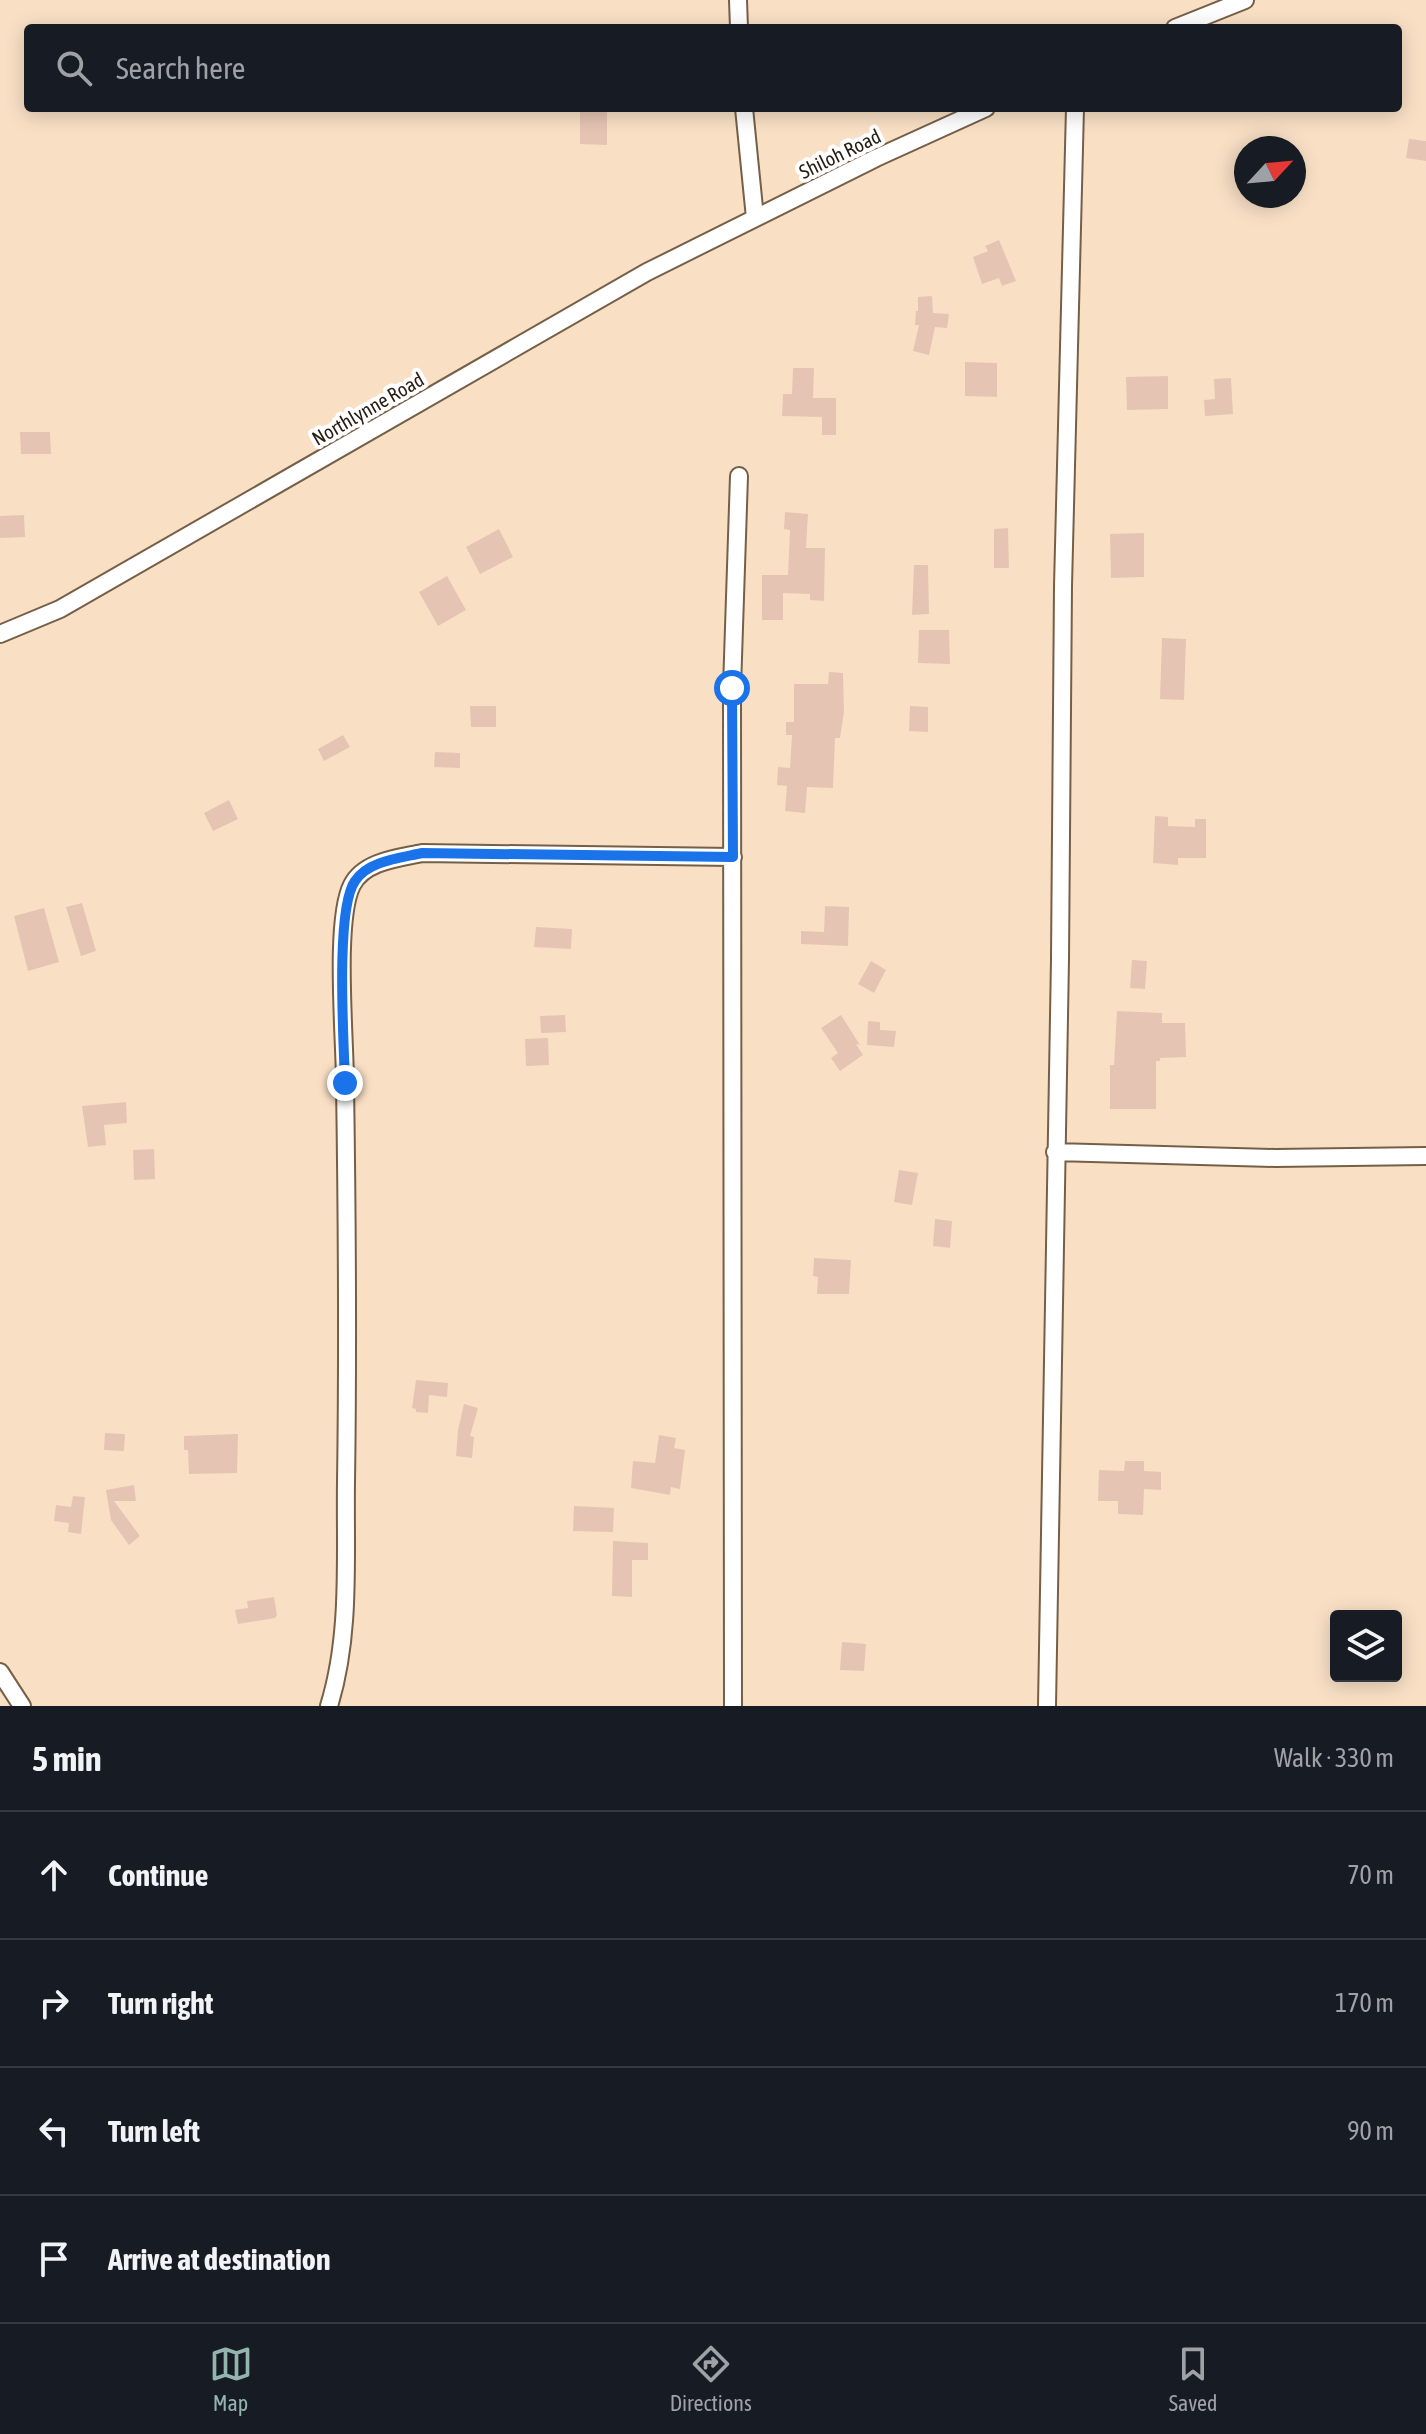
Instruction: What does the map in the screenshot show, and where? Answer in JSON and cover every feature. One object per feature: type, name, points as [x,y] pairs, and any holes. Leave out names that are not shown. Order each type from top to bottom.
[{"type":"street","points":[[738,0],[739,24]]},
{"type":"street","points":[[1185,24],[1245,0]]},
{"type":"street","points":[[744,112],[755,218]]},
{"type":"street","name":"Shiloh Road","points":[[755,218],[977,112]]},
{"type":"street","points":[[1047,1706],[1063,586],[1075,112]]},
{"type":"street","name":"Northlynne Road","points":[[0,634],[60,609],[647,272],[755,218]]},
{"type":"street","points":[[733,1706],[732,688],[739,476]]},
{"type":"street","points":[[329,1706],[344,1639],[346,1374],[343,982],[344,933],[351,887],[366,870],[387,861],[422,853],[733,857]]},
{"type":"street","points":[[1055,1152],[1275,1158],[1426,1156]]},
{"type":"street","points":[[0,1672],[22,1706]]},
{"type":"building","points":[[580,112],[607,112],[607,145],[580,144]]},
{"type":"building","points":[[1409,139],[1426,141],[1426,161],[1406,158]]},
{"type":"building","points":[[999,240],[1016,281],[1002,286],[999,278],[982,284],[973,257],[988,251],[985,246]]},
{"type":"building","points":[[932,296],[933,313],[949,314],[947,328],[935,327],[929,355],[913,351],[919,325],[915,325],[918,297]]},
{"type":"building","points":[[965,362],[997,363],[997,397],[965,396]]},
{"type":"building","points":[[793,368],[814,368],[813,398],[836,398],[836,435],[822,435],[822,417],[782,416],[783,394],[792,394]]},
{"type":"building","points":[[1168,376],[1168,409],[1127,410],[1126,377]]},
{"type":"building","points":[[1231,378],[1233,414],[1205,416],[1204,400],[1215,399],[1214,379]]},
{"type":"building","points":[[20,432],[50,432],[51,454],[21,454]]},
{"type":"building","points":[[785,512],[808,514],[806,548],[825,548],[824,601],[810,600],[810,594],[783,593],[783,620],[762,620],[762,575],[788,575],[790,530],[784,529]]},
{"type":"building","points":[[24,515],[25,537],[0,538],[0,516]]},
{"type":"building","points":[[1008,528],[1009,568],[994,568],[994,529]]},
{"type":"building","points":[[499,529],[513,557],[480,574],[466,547]]},
{"type":"building","points":[[1144,533],[1144,577],[1111,578],[1110,534]]},
{"type":"building","points":[[914,565],[928,565],[929,614],[912,615]]},
{"type":"building","points":[[447,576],[466,610],[438,626],[419,592]]},
{"type":"building","points":[[919,630],[949,630],[950,664],[918,663]]},
{"type":"building","points":[[1162,638],[1186,639],[1184,700],[1160,699]]},
{"type":"building","points":[[829,672],[843,673],[844,712],[840,738],[835,738],[833,788],[807,787],[805,813],[785,811],[787,786],[777,785],[778,767],[790,768],[792,735],[786,735],[786,722],[794,722],[794,684],[828,684]]},
{"type":"building","points":[[470,706],[496,706],[496,727],[471,727]]},
{"type":"building","points":[[910,706],[928,707],[928,732],[909,731]]},
{"type":"building","points":[[343,735],[350,747],[324,761],[318,749]]},
{"type":"building","points":[[435,752],[460,753],[460,768],[434,767]]},
{"type":"building","points":[[229,800],[238,819],[213,831],[204,813]]},
{"type":"building","points":[[1155,816],[1168,817],[1168,826],[1195,827],[1195,819],[1206,819],[1206,858],[1178,858],[1178,865],[1153,863]]},
{"type":"building","points":[[82,903],[96,951],[81,956],[66,907]]},
{"type":"building","points":[[825,906],[849,907],[848,946],[801,944],[801,931],[824,932]]},
{"type":"building","points":[[44,908],[59,962],[28,971],[14,916]]},
{"type":"building","points":[[536,927],[572,929],[571,949],[534,947]]},
{"type":"building","points":[[1132,960],[1147,961],[1145,989],[1130,988]]},
{"type":"building","points":[[871,961],[886,970],[874,993],[858,984]]},
{"type":"building","points":[[1117,1011],[1162,1013],[1162,1023],[1185,1023],[1186,1057],[1160,1058],[1156,1061],[1156,1109],[1110,1109],[1110,1065],[1114,1065]]},
{"type":"building","points":[[565,1015],[566,1032],[541,1033],[540,1016]]},
{"type":"building","points":[[841,1015],[863,1055],[840,1071],[831,1058],[838,1053],[821,1028]]},
{"type":"building","points":[[868,1021],[880,1022],[880,1030],[896,1031],[894,1047],[867,1045]]},
{"type":"building","points":[[548,1038],[549,1065],[526,1066],[525,1039]]},
{"type":"building","points":[[126,1102],[127,1123],[104,1125],[106,1145],[88,1147],[82,1106]]},
{"type":"building","points":[[154,1149],[155,1179],[134,1180],[133,1150]]},
{"type":"building","points":[[899,1170],[918,1173],[912,1205],[894,1202]]},
{"type":"building","points":[[935,1219],[952,1221],[950,1248],[933,1246]]},
{"type":"building","points":[[814,1258],[851,1260],[849,1294],[817,1294],[818,1277],[813,1276]]},
{"type":"building","points":[[416,1380],[448,1383],[447,1397],[429,1395],[428,1413],[416,1412],[412,1408]]},
{"type":"building","points":[[464,1404],[478,1408],[470,1436],[474,1437],[472,1458],[456,1456]]},
{"type":"building","points":[[105,1433],[125,1434],[124,1451],[104,1450]]},
{"type":"building","points":[[238,1434],[237,1473],[189,1474],[184,1436]]},
{"type":"building","points":[[659,1435],[676,1438],[674,1448],[685,1450],[680,1489],[671,1487],[670,1495],[631,1488],[633,1461],[655,1463]]},
{"type":"building","points":[[1125,1461],[1144,1461],[1144,1471],[1161,1472],[1161,1490],[1144,1489],[1143,1515],[1118,1514],[1118,1501],[1098,1501],[1099,1470],[1124,1471]]},
{"type":"building","points":[[134,1485],[136,1501],[114,1501],[140,1536],[129,1545],[111,1520],[106,1490]]},
{"type":"building","points":[[73,1496],[85,1497],[81,1534],[68,1532],[69,1523],[54,1521],[56,1505],[71,1507]]},
{"type":"building","points":[[574,1506],[614,1508],[613,1532],[573,1531]]},
{"type":"building","points":[[613,1541],[648,1543],[648,1560],[632,1560],[632,1597],[612,1596]]},
{"type":"building","points":[[274,1597],[275,1618],[238,1624],[235,1610],[248,1608],[247,1601]]},
{"type":"building","points":[[842,1642],[866,1644],[864,1671],[840,1670]]},
{"type":"route","points":[[345,1083],[344,933],[348,896],[361,873],[387,861],[422,853],[733,857],[732,688]]}]
